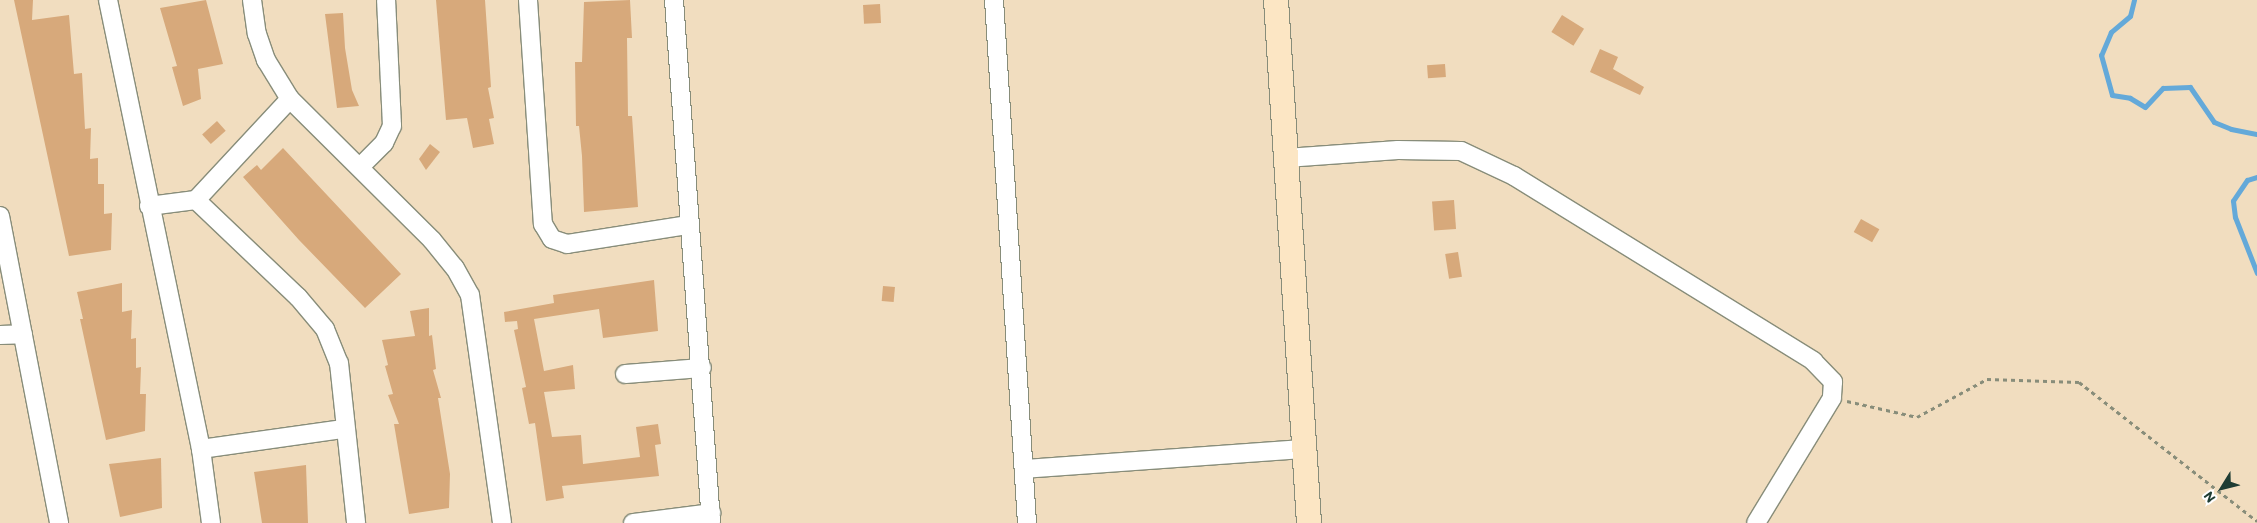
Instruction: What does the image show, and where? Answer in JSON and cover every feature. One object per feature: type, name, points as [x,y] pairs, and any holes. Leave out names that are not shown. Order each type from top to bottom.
[{"type":"street","points":[[108,0],[149,206],[201,449],[211,523]]},
{"type":"street","points":[[252,0],[257,34],[266,60],[290,99],[438,247],[455,268],[470,296],[502,523]]},
{"type":"street","points":[[360,167],[384,143],[392,126],[386,0]]},
{"type":"street","points":[[528,0],[543,224],[552,239],[567,244],[688,224]]},
{"type":"street","points":[[633,523],[711,518],[702,368],[688,224],[674,0]]},
{"type":"street","points":[[994,0],[1027,523]]},
{"type":"street","points":[[1276,0],[1309,523]]},
{"type":"street","points":[[149,206],[196,200],[290,99]]},
{"type":"street","points":[[1286,158],[1398,150],[1461,151],[1514,176],[1813,361],[1833,382],[1832,398],[1756,523]]},
{"type":"street","points":[[196,200],[298,297],[325,329],[339,363],[344,429],[356,523]]},
{"type":"street","points":[[0,216],[59,523]]},
{"type":"street","points":[[0,335],[23,334]]},
{"type":"street","points":[[625,374],[702,368]]},
{"type":"street","points":[[201,449],[344,429]]},
{"type":"street","points":[[1024,469],[1304,449]]},
{"type":"path","points":[[1832,398],[1917,417],[1987,379],[2079,382],[2257,521]]},
{"type":"building","points":[[14,0],[33,0],[32,20],[69,15],[74,74],[82,73],[85,129],[91,128],[90,159],[98,158],[98,184],[104,184],[104,214],[112,213],[111,250],[69,256]]},
{"type":"building","points":[[206,0],[223,64],[198,69],[201,99],[183,106],[172,67],[177,66],[160,8]]},
{"type":"building","points":[[436,0],[485,0],[491,87],[488,88],[494,118],[489,119],[494,144],[473,148],[467,118],[446,120]]},
{"type":"building","points":[[630,0],[632,38],[627,38],[628,116],[632,116],[638,207],[584,212],[582,156],[579,126],[576,126],[575,62],[582,62],[584,2]]},
{"type":"building","points":[[880,4],[881,23],[864,24],[863,5]]},
{"type":"building","points":[[343,13],[345,48],[352,90],[359,106],[337,108],[325,14]]},
{"type":"building","points":[[1562,15],[1584,29],[1573,46],[1551,32]]},
{"type":"building","points":[[1600,49],[1618,57],[1613,69],[1644,87],[1640,95],[1590,72]]},
{"type":"building","points":[[1445,64],[1446,77],[1428,78],[1427,65]]},
{"type":"building","points":[[217,121],[226,131],[211,144],[202,134]]},
{"type":"building","points":[[430,144],[440,152],[426,170],[419,159]]},
{"type":"building","points":[[283,148],[401,274],[365,308],[299,240],[243,177],[257,165],[261,170]]},
{"type":"building","points":[[1454,200],[1456,229],[1434,230],[1432,202]]},
{"type":"building","points":[[1861,219],[1879,229],[1872,242],[1854,232]]},
{"type":"building","points":[[1458,252],[1462,277],[1449,279],[1445,254]]},
{"type":"building","points":[[654,280],[658,331],[603,338],[599,309],[534,319],[544,371],[573,365],[575,389],[544,392],[552,437],[581,435],[583,464],[640,457],[636,427],[658,424],[661,444],[655,445],[659,476],[562,486],[564,498],[546,501],[535,423],[529,424],[522,388],[526,387],[514,330],[518,329],[517,321],[505,322],[504,312],[554,303],[553,295]]},
{"type":"building","points":[[122,283],[122,312],[132,310],[131,339],[136,338],[136,368],[141,367],[140,394],[146,394],[145,431],[106,440],[80,319],[83,319],[77,292]]},
{"type":"building","points":[[883,286],[895,287],[894,302],[882,301]]},
{"type":"building","points":[[429,308],[429,336],[432,335],[436,369],[433,370],[441,398],[438,398],[450,474],[449,508],[409,514],[394,424],[399,424],[388,395],[393,394],[385,366],[388,365],[382,340],[415,336],[410,311]]},
{"type":"building","points":[[161,458],[162,508],[120,517],[109,464]]},
{"type":"building","points":[[306,465],[308,523],[262,523],[254,472]]},
{"type":"waterway","points":[[2134,0],[2130,16],[2111,32],[2101,55],[2112,95],[2130,98],[2145,107],[2163,88],[2190,87],[2214,122],[2231,129],[2257,134]]},
{"type":"waterway","points":[[2257,177],[2247,180],[2233,201],[2235,217],[2257,273]]}]
